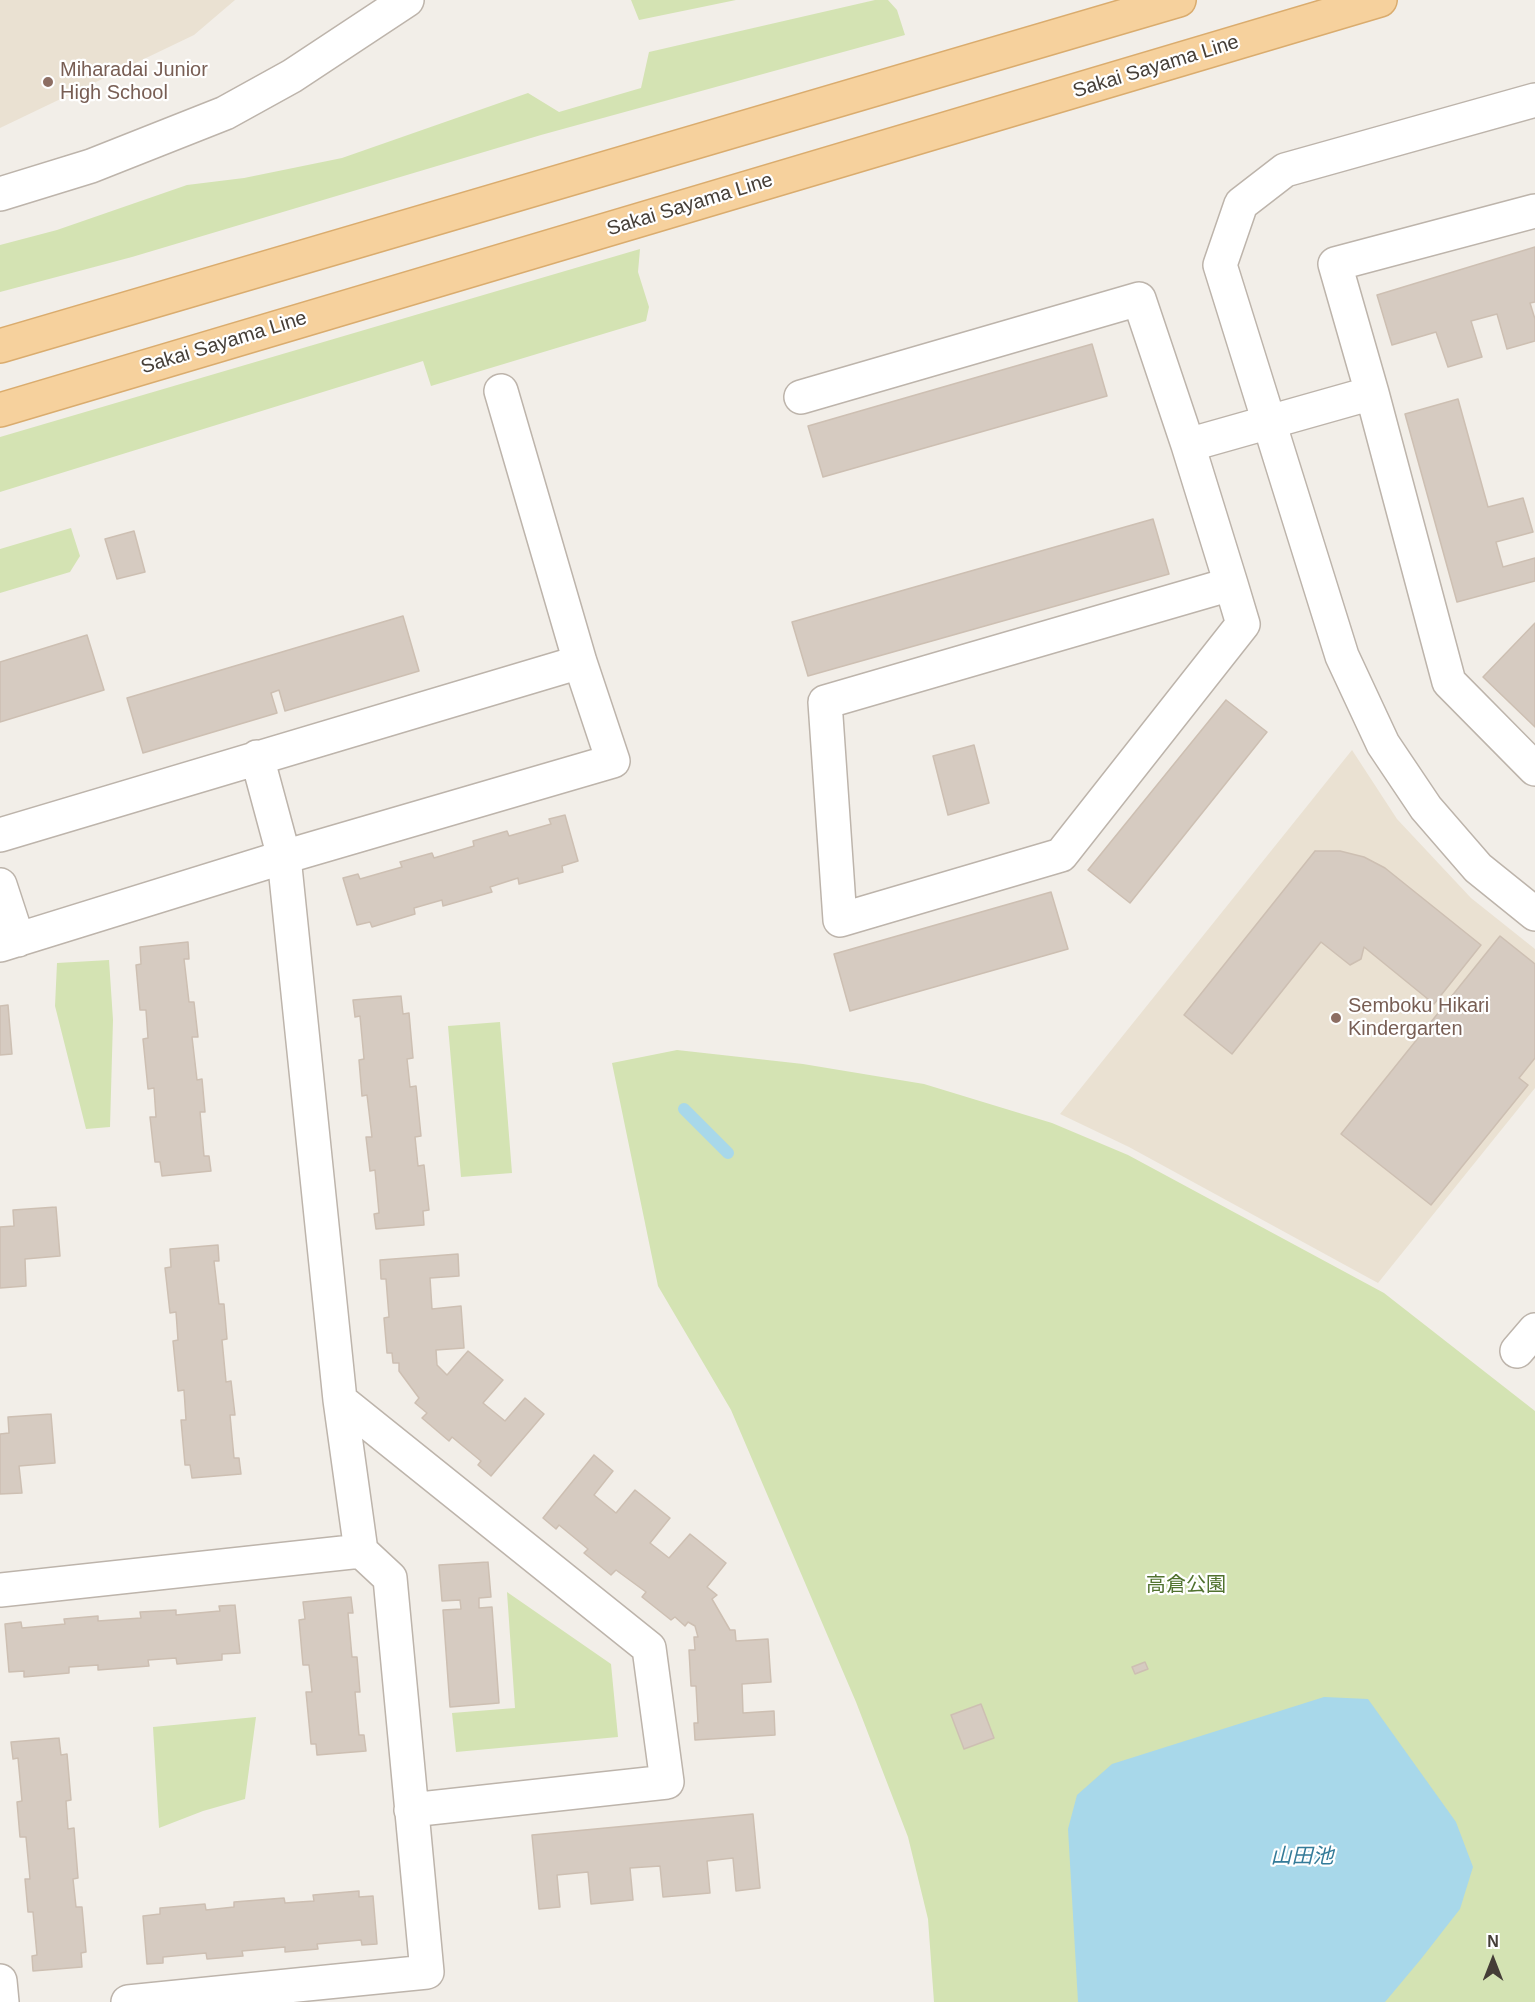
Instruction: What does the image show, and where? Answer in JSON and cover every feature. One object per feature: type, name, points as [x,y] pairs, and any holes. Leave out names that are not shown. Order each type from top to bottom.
[{"type":"main road","points":[[0,346],[1179,0]]},
{"type":"main road","name":"Sakai Sayama Line","points":[[0,410],[1380,0]]},
{"type":"street","points":[[0,194],[91,166],[225,113],[292,76],[407,0]]},
{"type":"street","points":[[1535,100],[1285,170],[1241,204],[1220,265],[1342,656],[1383,744],[1426,808],[1478,868],[1535,914]]},
{"type":"street","points":[[1535,211],[1335,264],[1449,682],[1535,769]]},
{"type":"street","points":[[801,397],[1139,298],[1188,445],[1231,584],[1243,624],[1062,855],[840,920],[825,702],[1231,584]]},
{"type":"street","points":[[0,885],[9,942],[284,857],[614,761],[580,662],[501,390]]},
{"type":"street","points":[[1188,445],[1372,393]]},
{"type":"street","points":[[0,835],[580,662]]},
{"type":"street","points":[[128,2002],[426,1972],[390,1578],[361,1551],[339,1400],[284,857],[257,757]]},
{"type":"street","points":[[339,1400],[649,1648],[667,1782],[411,1810]]},
{"type":"street","points":[[0,1590],[361,1551]]},
{"type":"street","points":[[0,1981],[2,2002]]},
{"type":"shaded area","name":"Miharadai Junior High School","points":[[0,0],[235,0],[194,35],[0,128]]},
{"type":"shaded area","name":"Semboku Hikari Kindergarten","points":[[1352,750],[1397,819],[1471,898],[1535,949],[1535,1088],[1378,1283],[1129,1147],[1060,1114]]},
{"type":"green space","points":[[631,0],[736,0],[639,20]]},
{"type":"green space","points":[[875,0],[888,0],[897,10],[905,35],[541,135],[132,257],[0,292],[0,245],[57,230],[187,185],[244,178],[342,158],[528,93],[559,112],[641,88],[649,52]]},
{"type":"green space","points":[[640,249],[638,272],[649,307],[646,321],[431,386],[423,361],[0,492],[0,437]]},
{"type":"green space","points":[[71,528],[80,556],[70,572],[0,593],[0,549]]},
{"type":"green space","points":[[109,960],[113,1020],[110,1127],[86,1129],[55,1006],[57,963]]},
{"type":"green space","points":[[500,1022],[512,1173],[461,1177],[448,1026]]},
{"type":"green space","name":"高倉公園","points":[[677,1050],[803,1064],[924,1084],[1052,1123],[1128,1155],[1384,1293],[1535,1411],[1535,2002],[934,2002],[928,1919],[908,1837],[856,1702],[731,1410],[658,1286],[612,1063]]},
{"type":"green space","points":[[507,1592],[611,1664],[618,1737],[456,1752],[452,1713],[515,1708]]},
{"type":"green space","points":[[256,1717],[245,1799],[203,1811],[159,1828],[153,1727]]},
{"type":"water","name":"山田池","points":[[1324,1697],[1368,1699],[1456,1822],[1473,1867],[1460,1909],[1421,1959],[1385,2002],[1078,2002],[1068,1829],[1077,1795],[1112,1764]]},
{"type":"building","points":[[1535,247],[1535,302],[1530,303],[1535,319],[1535,341],[1507,349],[1497,314],[1471,321],[1482,357],[1448,367],[1436,332],[1392,345],[1377,295]]},
{"type":"building","points":[[1092,344],[1107,396],[823,477],[808,426]]},
{"type":"building","points":[[1458,399],[1488,507],[1523,498],[1533,532],[1496,542],[1503,567],[1535,558],[1535,581],[1457,602],[1405,414]]},
{"type":"building","points":[[1153,519],[1169,574],[808,676],[792,622]]},
{"type":"building","points":[[134,531],[145,572],[117,579],[105,539]]},
{"type":"building","points":[[403,616],[419,671],[285,711],[279,690],[271,693],[277,713],[143,753],[127,698]]},
{"type":"building","points":[[1535,623],[1535,727],[1483,677]]},
{"type":"building","points":[[87,635],[104,690],[0,722],[0,662]]},
{"type":"building","points":[[1226,700],[1267,732],[1130,903],[1088,870]]},
{"type":"building","points":[[974,745],[989,803],[948,815],[933,756]]},
{"type":"building","points":[[565,815],[578,861],[562,866],[563,872],[519,884],[518,878],[490,887],[492,892],[443,906],[442,900],[414,908],[415,914],[372,927],[370,922],[357,925],[343,878],[358,874],[360,879],[402,867],[400,862],[432,853],[434,858],[474,846],[473,841],[507,831],[509,836],[551,824],[549,819]]},
{"type":"building","points":[[1315,851],[1340,851],[1364,857],[1385,868],[1481,945],[1434,1004],[1364,947],[1361,959],[1350,965],[1321,942],[1232,1054],[1184,1015]]},
{"type":"building","points":[[1051,892],[1068,949],[850,1011],[834,954]]},
{"type":"building","points":[[1500,936],[1535,964],[1535,1058],[1519,1078],[1528,1085],[1431,1205],[1341,1134]]},
{"type":"building","points":[[188,942],[189,959],[184,959],[189,1002],[194,1002],[198,1037],[192,1037],[197,1080],[202,1079],[205,1112],[200,1112],[204,1156],[209,1156],[211,1171],[162,1176],[160,1162],[155,1162],[150,1117],[156,1117],[154,1088],[148,1089],[143,1039],[148,1038],[146,1010],[140,1010],[136,965],[141,964],[140,947]]},
{"type":"building","points":[[401,996],[403,1014],[409,1013],[413,1058],[407,1059],[410,1087],[416,1086],[421,1136],[415,1137],[418,1166],[424,1165],[429,1210],[423,1211],[424,1225],[376,1229],[374,1214],[379,1213],[375,1170],[370,1171],[366,1137],[372,1137],[367,1095],[362,1096],[359,1060],[364,1059],[360,1016],[355,1017],[353,1000]]},
{"type":"building","points":[[8,1005],[12,1054],[0,1055],[0,1006]]},
{"type":"building","points":[[56,1207],[60,1256],[25,1259],[26,1286],[0,1288],[0,1227],[14,1226],[13,1210]]},
{"type":"building","points":[[218,1245],[219,1261],[214,1261],[219,1304],[224,1304],[227,1339],[222,1340],[226,1382],[231,1381],[235,1415],[230,1415],[234,1458],[239,1458],[241,1474],[192,1478],[190,1465],[185,1465],[181,1420],[186,1420],[184,1390],[178,1391],[173,1341],[178,1340],[176,1312],[170,1313],[165,1268],[171,1267],[170,1249]]},
{"type":"building","points":[[458,1254],[459,1276],[430,1278],[432,1309],[461,1306],[464,1348],[436,1350],[437,1365],[447,1375],[468,1351],[503,1380],[483,1403],[505,1421],[525,1398],[544,1414],[491,1476],[478,1465],[481,1461],[452,1437],[449,1441],[422,1418],[427,1413],[415,1403],[419,1398],[399,1371],[399,1363],[393,1363],[392,1353],[387,1353],[384,1318],[389,1317],[386,1279],[381,1279],[380,1260]]},
{"type":"building","points":[[51,1414],[55,1463],[19,1466],[22,1493],[0,1494],[0,1434],[9,1433],[8,1417]]},
{"type":"building","points":[[594,1455],[613,1471],[594,1495],[616,1513],[635,1490],[670,1518],[650,1543],[669,1558],[690,1534],[726,1563],[707,1587],[717,1595],[712,1599],[730,1630],[735,1630],[736,1641],[768,1639],[771,1682],[742,1684],[743,1713],[774,1711],[775,1735],[695,1740],[694,1723],[698,1723],[696,1686],[691,1686],[689,1650],[695,1650],[694,1637],[698,1637],[695,1626],[688,1622],[685,1626],[675,1617],[671,1620],[642,1597],[646,1592],[616,1570],[611,1575],[584,1553],[588,1549],[559,1525],[556,1529],[543,1518]]},
{"type":"building","points":[[488,1562],[491,1597],[479,1598],[479,1608],[492,1607],[499,1703],[450,1707],[443,1610],[461,1609],[460,1600],[442,1601],[439,1565]]},
{"type":"building","points":[[351,1597],[353,1613],[348,1613],[352,1657],[357,1657],[360,1692],[355,1692],[359,1735],[364,1735],[366,1751],[317,1755],[316,1744],[311,1744],[306,1692],[312,1692],[309,1665],[303,1665],[299,1620],[305,1619],[303,1602]]},
{"type":"building","points":[[235,1605],[240,1653],[222,1654],[222,1660],[177,1664],[176,1658],[148,1660],[149,1666],[98,1670],[98,1665],[69,1667],[69,1673],[24,1677],[24,1671],[9,1672],[5,1624],[21,1622],[22,1628],[65,1624],[64,1619],[98,1616],[98,1621],[141,1618],[140,1612],[176,1610],[176,1615],[220,1611],[219,1606]]},
{"type":"building","points":[[1145,1662],[1148,1669],[1135,1674],[1132,1667]]},
{"type":"building","points":[[981,1704],[994,1738],[964,1749],[951,1715]]},
{"type":"building","points":[[59,1738],[61,1755],[67,1754],[71,1800],[66,1801],[68,1829],[74,1828],[78,1878],[73,1879],[76,1907],[82,1907],[86,1952],[81,1953],[82,1967],[33,1971],[32,1956],[37,1955],[33,1912],[28,1912],[25,1879],[30,1879],[26,1837],[20,1837],[17,1802],[22,1801],[18,1758],[13,1759],[11,1742]]},
{"type":"building","points":[[753,1814],[760,1888],[736,1891],[733,1858],[707,1861],[710,1893],[663,1897],[660,1866],[630,1868],[633,1900],[591,1904],[588,1872],[557,1875],[560,1907],[539,1909],[532,1835]]},
{"type":"building","points":[[359,1891],[359,1897],[373,1896],[377,1944],[362,1945],[361,1940],[317,1944],[318,1949],[285,1952],[285,1947],[242,1951],[243,1956],[207,1959],[206,1953],[163,1957],[163,1963],[147,1964],[143,1916],[160,1914],[160,1908],[205,1904],[206,1910],[234,1907],[234,1902],[284,1898],[285,1903],[314,1901],[313,1895]]},
{"type":"waterway","points":[[684,1109],[728,1153]]},
{"type":"place","name":"Miharadai Junior High School","points":[[48,82]]},
{"type":"place","name":"Semboku Hikari Kindergarten","points":[[1336,1018]]}]
